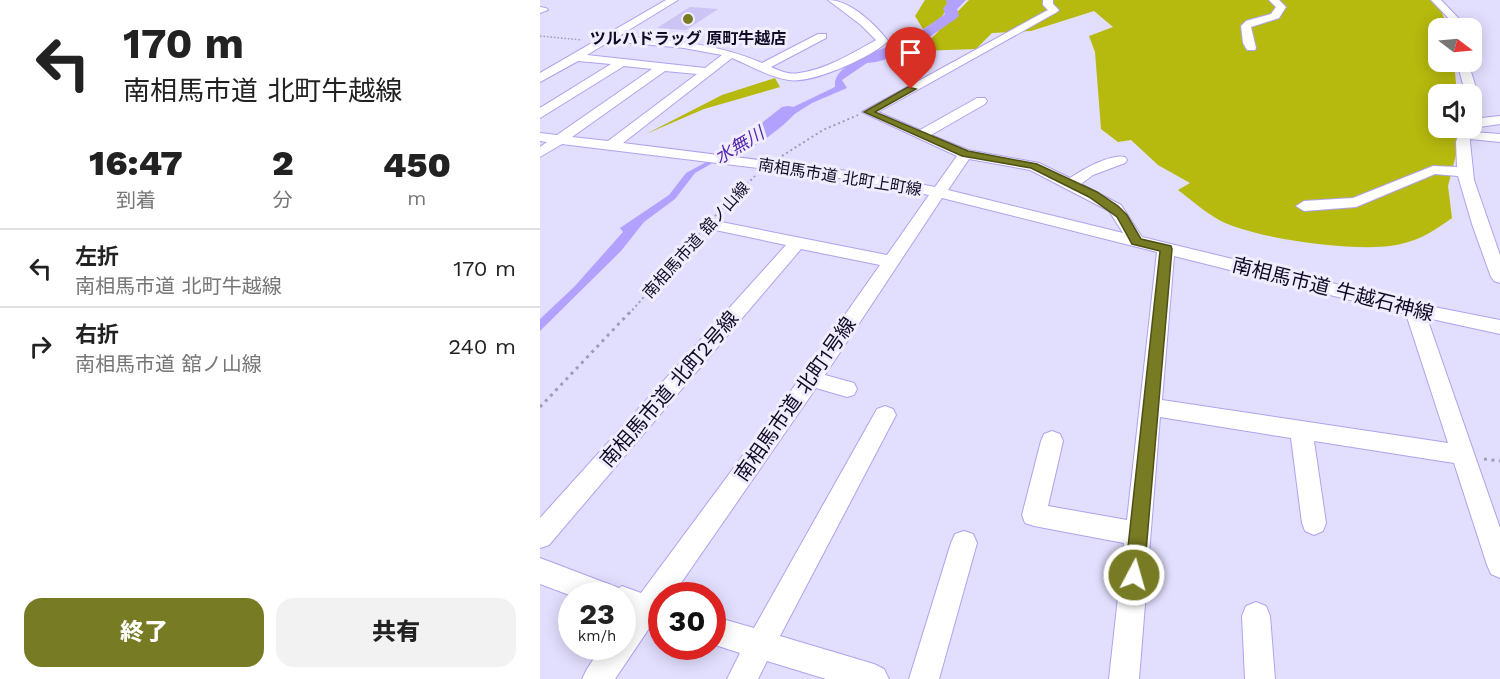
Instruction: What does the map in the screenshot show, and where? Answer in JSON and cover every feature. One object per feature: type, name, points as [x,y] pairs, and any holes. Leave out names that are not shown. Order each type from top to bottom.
[{"type":"street","points":[[540,78],[673,0]]},
{"type":"street","points":[[607,38],[698,47],[731,54],[788,77],[798,77],[840,62],[883,41],[865,23],[833,0]]},
{"type":"street","points":[[868,112],[1054,10],[1048,5],[1048,0]]},
{"type":"street","points":[[1251,48],[1248,43],[1246,26],[1275,16],[1281,7],[1274,0]]},
{"type":"street","points":[[1436,0],[1453,18]]},
{"type":"street","points":[[763,67],[822,36]]},
{"type":"street","points":[[615,146],[731,54]]},
{"type":"street","points":[[575,57],[707,72]]},
{"type":"street","points":[[540,114],[621,63]]},
{"type":"street","points":[[540,153],[663,67]]},
{"type":"street","points":[[921,135],[981,101]]},
{"type":"street","points":[[868,112],[965,154],[1024,163],[1071,184],[1114,208],[1122,215],[1136,241]]},
{"type":"street","points":[[1482,123],[1500,120]]},
{"type":"street","points":[[1482,130],[1500,138]]},
{"type":"street","name":"南相馬市道 北町上町線","points":[[540,137],[855,176],[939,193],[1166,249]]},
{"type":"street","points":[[1469,138],[1466,172],[1472,204],[1494,245],[1500,277]]},
{"type":"street","name":"南相馬市道 北町1号線","points":[[636,621],[810,379],[965,154]]},
{"type":"street","points":[[1071,184],[1089,172],[1120,160]]},
{"type":"street","points":[[1304,206],[1356,202],[1433,170],[1466,172]]},
{"type":"street","points":[[721,227],[892,261]]},
{"type":"street","name":"南相馬市道 北町2号線","points":[[540,536],[797,243]]},
{"type":"street","points":[[1124,679],[1166,249]]},
{"type":"street","name":"南相馬市道 牛越石神線","points":[[1166,249],[1414,309],[1500,327]]},
{"type":"street","points":[[1414,309],[1500,565]]},
{"type":"street","points":[[810,379],[848,389]]},
{"type":"street","points":[[1152,407],[1463,455]]},
{"type":"street","points":[[742,679],[885,415]]},
{"type":"street","points":[[1301,430],[1314,524]]},
{"type":"street","points":[[1052,441],[1034,515],[1139,534]]},
{"type":"street","points":[[924,679],[963,543]]},
{"type":"street","points":[[540,571],[570,582]]},
{"type":"street","points":[[1256,616],[1260,679]]},
{"type":"street","points":[[726,634],[874,679]]},
{"type":"street","name":"南相馬市道 北町1号線","points":[[597,679],[610,660]]},
{"type":"path","points":[[540,36],[589,41]]},
{"type":"path","name":"南相馬市道 舘ノ山線","points":[[540,407],[615,330],[747,182],[768,165],[823,130],[868,112]]},
{"type":"shaded area","points":[[925,0],[948,0],[943,15],[923,29],[915,16]]},
{"type":"shaded area","points":[[969,0],[1437,0],[1444,18],[1428,18],[1428,72],[1455,72],[1456,84],[1428,84],[1428,138],[1457,138],[1456,155],[1448,186],[1452,218],[1416,240],[1399,245],[1373,247],[1328,245],[1278,238],[1235,227],[1219,220],[1178,190],[1190,183],[1158,165],[1131,140],[1118,142],[1101,129],[1095,52],[1089,36],[1113,27],[1094,11],[1031,31],[992,33],[976,49],[919,51]]},
{"type":"shaded area","points":[[775,78],[780,87],[704,109],[646,134],[722,95]]},
{"type":"water","points":[[951,0],[956,0],[952,8],[958,0],[966,0],[906,59],[892,55],[901,46],[883,52],[842,80],[847,88],[812,103],[755,139],[785,111],[835,87],[839,74],[851,64],[929,31],[944,18]]},
{"type":"water","points":[[753,137],[755,139],[695,173],[675,199],[644,222],[621,251],[540,331],[540,319],[574,287],[623,232],[620,228],[669,195],[686,173]]},
{"type":"building","name":"ツルハドラッグ 原町牛越店","points":[[690,7],[718,9],[686,30],[657,28]]},
{"type":"waterway","name":"水無川","points":[[869,59],[919,39],[952,15],[950,8],[954,5],[953,0]]},
{"type":"waterway","name":"水無川","points":[[721,157],[760,134],[788,111]]},
{"type":"place","name":"ツルハドラッグ 原町牛越店","points":[[688,19]]},
{"type":"route","points":[[911,89],[868,112],[965,154],[1034,166],[1114,208],[1122,215],[1136,241],[1166,249],[1134,575]]}]
